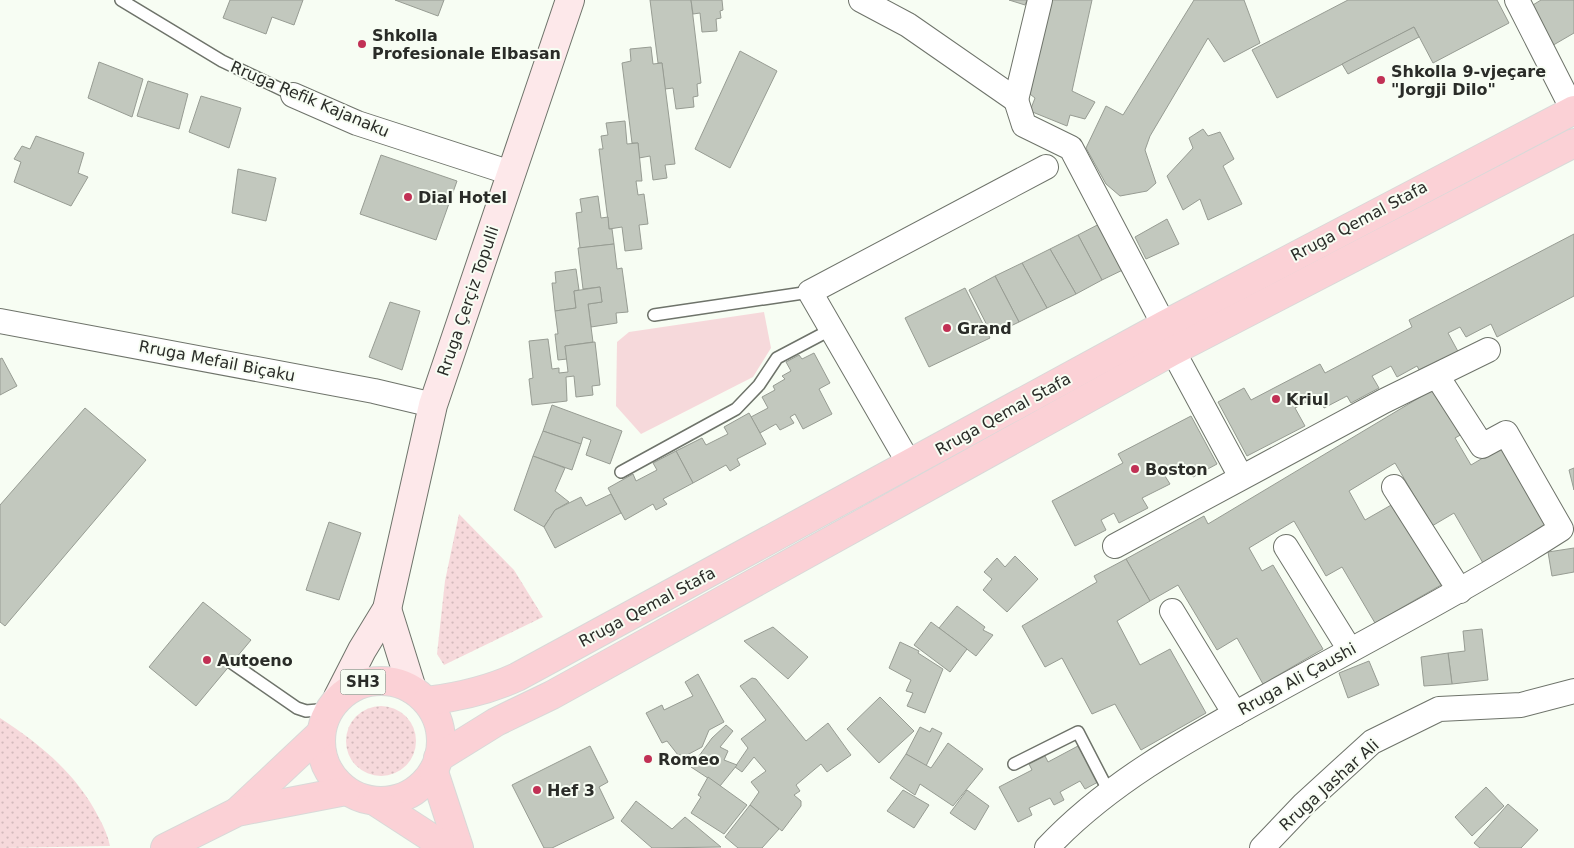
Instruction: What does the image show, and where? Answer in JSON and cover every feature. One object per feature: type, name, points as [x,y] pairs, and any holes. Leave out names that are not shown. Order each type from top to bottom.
[{"type":"main road","name":"Rruga Çerçiz Topulli","points":[[387,609],[433,405],[570,0]]},
{"type":"main road","name":"Rruga Qemal Stafa","points":[[420,695],[458,697],[492,689],[517,677],[910,465],[1164,325],[1574,111]]},
{"type":"main road","name":"Rruga Qemal Stafa","points":[[436,765],[496,722],[578,680],[1173,351],[1574,143]]},
{"type":"main road","points":[[387,609],[420,695],[435,714],[440,728],[441,744],[436,765],[411,794],[394,801],[376,802],[360,798],[346,791],[334,780],[326,767],[321,750],[329,713],[362,650],[387,609]]},
{"type":"main road","name":"SH3","points":[[237,812],[359,683],[380,680],[397,682],[420,695]]},
{"type":"main road","points":[[436,765],[459,848]]},
{"type":"main road","name":"SH3","points":[[165,848],[237,812],[346,791]]},
{"type":"main road","points":[[376,802],[446,848]]},
{"type":"street","points":[[861,0],[908,25],[1016,100]]},
{"type":"street","points":[[1040,0],[1016,100],[1024,125],[1071,148],[1164,325]]},
{"type":"street","points":[[1517,0],[1574,111]]},
{"type":"street","name":"Rruga Refik Kajanaku","points":[[293,95],[357,123],[511,174]]},
{"type":"street","points":[[910,465],[810,292],[1046,167]]},
{"type":"street","name":"Rruga Mefail Biçaku","points":[[0,321],[374,391],[433,405]]},
{"type":"street","points":[[1115,546],[1384,401],[1488,350]]},
{"type":"street","points":[[1173,351],[1241,478]]},
{"type":"street","name":"Rruga Ali Çaushi","points":[[1047,848],[1072,821],[1144,768],[1235,714],[1460,592],[1561,529],[1506,432],[1482,446],[1437,376]]},
{"type":"street","points":[[1394,487],[1460,592]]},
{"type":"street","points":[[1286,547],[1350,650]]},
{"type":"street","points":[[1172,611],[1235,714]]},
{"type":"street","name":"Rruga Jashar Ali","points":[[1262,848],[1304,804],[1372,742],[1439,709],[1521,705],[1574,691]]},
{"type":"lane","name":"Rruga Refik Kajanaku","points":[[121,0],[222,61],[293,95]]},
{"type":"lane","points":[[654,316],[810,292]]},
{"type":"lane","points":[[621,472],[736,408],[760,385],[777,358],[832,329]]},
{"type":"lane","points":[[232,663],[297,708],[306,711],[329,713]]},
{"type":"lane","points":[[1014,764],[1078,732],[1109,792]]},
{"type":"shaded area","points":[[764,312],[771,348],[753,377],[641,434],[616,406],[617,342],[629,332]]},
{"type":"shaded area","points":[[459,514],[514,570],[543,617],[444,665],[437,654],[445,581]]},
{"type":"shaded area","points":[[381,706],[394,709],[406,716],[413,728],[416,741],[413,754],[406,766],[394,773],[381,776],[368,773],[356,766],[349,754],[346,741],[349,728],[356,716],[368,709]]},
{"type":"shaded area","points":[[0,718],[43,749],[69,774],[90,802],[104,828],[110,846],[0,848]]},
{"type":"building","points":[[230,0],[303,0],[294,25],[272,17],[266,34],[223,18]]},
{"type":"building","name":"Shkolla Profesionale Elbasan","points":[[395,0],[444,0],[438,16]]},
{"type":"building","points":[[650,0],[691,0],[701,83],[697,84],[698,96],[693,97],[694,107],[676,109],[673,88],[665,89],[662,63],[658,63]]},
{"type":"building","points":[[691,0],[722,0],[723,10],[720,11],[721,18],[716,19],[717,31],[702,32],[700,13],[693,14]]},
{"type":"building","points":[[1009,0],[1027,0],[1025,5]]},
{"type":"building","points":[[1050,0],[1092,0],[1072,91],[1095,102],[1085,119],[1070,115],[1067,126],[1030,111],[1035,98],[1026,91]]},
{"type":"building","points":[[1194,0],[1244,0],[1260,43],[1224,62],[1208,38],[1150,136],[1145,150],[1156,183],[1147,191],[1120,196],[1106,184],[1086,148],[1106,106],[1123,115]]},
{"type":"building","points":[[1348,0],[1497,0],[1509,23],[1433,63],[1414,27],[1277,98],[1252,50]]},
{"type":"building","points":[[1541,0],[1574,0],[1574,33],[1550,47],[1528,8]]},
{"type":"building","points":[[1414,27],[1419,37],[1348,74],[1342,64]]},
{"type":"building","points":[[651,47],[653,64],[662,63],[675,164],[665,165],[667,178],[653,180],[650,156],[639,158],[638,143],[632,143],[622,63],[631,61],[630,49]]},
{"type":"building","points":[[740,51],[777,71],[730,168],[695,149]]},
{"type":"building","points":[[99,62],[143,79],[132,117],[88,98]]},
{"type":"building","points":[[148,81],[188,94],[179,129],[137,116]]},
{"type":"building","points":[[201,96],[241,108],[229,148],[189,132]]},
{"type":"building","points":[[625,121],[627,144],[638,143],[642,181],[636,181],[638,195],[644,194],[648,224],[639,225],[642,249],[625,251],[622,227],[609,229],[599,149],[603,149],[601,136],[608,135],[606,123]]},
{"type":"building","points":[[1203,129],[1208,136],[1220,132],[1234,159],[1223,166],[1242,204],[1208,220],[1200,199],[1183,210],[1167,176],[1193,148],[1189,138]]},
{"type":"building","points":[[36,136],[84,153],[78,173],[88,177],[71,206],[14,182],[21,162],[14,159],[22,146],[30,149]]},
{"type":"building","name":"Dial Hotel","points":[[381,155],[457,181],[436,240],[360,214]]},
{"type":"building","points":[[238,169],[276,178],[266,221],[232,213]]},
{"type":"building","points":[[598,196],[601,218],[608,217],[609,229],[612,229],[614,244],[580,248],[576,213],[582,212],[580,199]]},
{"type":"building","points":[[1167,219],[1179,244],[1146,259],[1135,237]]},
{"type":"building","points":[[1107,220],[1131,266],[1102,280],[1078,235]]},
{"type":"building","points":[[1574,234],[1574,296],[1497,337],[1491,324],[1466,337],[1460,327],[1448,333],[1461,357],[1423,377],[1417,366],[1397,377],[1391,366],[1372,376],[1379,388],[1351,403],[1347,396],[1324,408],[1318,396],[1295,408],[1305,426],[1247,456],[1218,402],[1244,388],[1251,400],[1320,364],[1325,373],[1412,327],[1409,320]]},
{"type":"building","points":[[1078,235],[1102,280],[1076,294],[1050,249]]},
{"type":"building","points":[[614,244],[617,269],[622,268],[628,312],[616,313],[617,323],[591,327],[588,304],[602,302],[600,287],[583,289],[578,248]]},
{"type":"building","points":[[1050,249],[1076,294],[1047,308],[1022,263]]},
{"type":"building","points":[[1022,263],[1047,308],[1019,322],[995,276]]},
{"type":"building","points":[[576,269],[579,290],[574,291],[576,308],[555,311],[552,283],[556,283],[555,272]]},
{"type":"building","points":[[995,276],[1019,322],[992,335],[969,290]]},
{"type":"building","points":[[600,287],[602,302],[588,304],[593,342],[565,346],[567,359],[558,360],[555,334],[558,334],[555,311],[576,308],[574,291]]},
{"type":"building","name":"Grand","points":[[965,288],[990,338],[929,367],[905,318]]},
{"type":"building","points":[[390,302],[420,311],[402,370],[369,357]]},
{"type":"building","points":[[548,339],[552,369],[559,368],[559,373],[568,372],[565,346],[595,342],[600,385],[592,386],[593,395],[576,397],[574,376],[566,377],[567,401],[532,405],[529,379],[533,378],[529,341]]},
{"type":"building","points":[[814,353],[830,383],[819,389],[832,414],[803,429],[795,414],[790,417],[794,423],[780,430],[776,424],[760,433],[751,417],[768,408],[762,397],[775,390],[773,386],[785,379],[782,376],[791,371],[786,362],[799,355],[802,359]]},
{"type":"building","points":[[2,358],[17,386],[0,395],[0,359]]},
{"type":"building","points":[[1437,387],[1464,433],[1455,438],[1471,465],[1503,446],[1549,524],[1483,563],[1454,513],[1432,526],[1395,463],[1349,491],[1365,520],[1393,504],[1441,585],[1375,623],[1342,567],[1326,576],[1294,521],[1249,548],[1262,571],[1273,565],[1323,649],[1263,684],[1237,638],[1217,650],[1178,585],[1150,601],[1126,559],[1204,516],[1208,524]]},
{"type":"building","points":[[552,405],[622,431],[610,464],[586,455],[591,440],[583,437],[581,444],[543,431]]},
{"type":"building","points":[[85,408],[146,460],[5,626],[0,622],[0,505]]},
{"type":"building","points":[[749,413],[766,444],[737,459],[740,465],[730,471],[726,465],[693,483],[676,451],[702,438],[706,445],[728,434],[724,427]]},
{"type":"building","points":[[1191,416],[1217,464],[1193,477],[1186,465],[1165,476],[1170,484],[1142,498],[1148,508],[1119,523],[1114,513],[1101,520],[1106,530],[1075,546],[1052,501],[1123,463],[1118,454]]},
{"type":"building","points":[[543,431],[581,444],[572,470],[533,456]]},
{"type":"building","points":[[676,451],[693,483],[663,499],[667,504],[656,510],[653,504],[625,520],[608,488],[633,474],[636,481],[657,470],[653,463]]},
{"type":"building","points":[[533,456],[565,468],[555,491],[569,502],[555,510],[544,527],[514,510]]},
{"type":"building","points":[[1574,468],[1574,490],[1569,470]]},
{"type":"building","points":[[611,494],[621,513],[555,548],[544,527],[555,510],[581,497],[586,506]]},
{"type":"building","points":[[329,522],[361,533],[339,600],[306,590]]},
{"type":"building","points":[[1574,548],[1574,572],[1552,576],[1548,552]]},
{"type":"building","points":[[1015,556],[1038,579],[1007,612],[983,590],[992,579],[984,572],[997,558],[1005,567]]},
{"type":"building","points":[[1126,559],[1150,601],[1117,621],[1140,665],[1170,649],[1206,713],[1141,750],[1115,704],[1092,714],[1062,658],[1045,667],[1022,626],[1097,582],[1094,576]]},
{"type":"building","points":[[203,602],[251,640],[196,706],[149,667]]},
{"type":"building","points":[[957,606],[985,627],[983,630],[993,635],[976,656],[939,628]]},
{"type":"building","points":[[931,622],[967,649],[950,672],[914,645]]},
{"type":"building","points":[[773,627],[808,657],[788,679],[744,641]]},
{"type":"building","points":[[1482,629],[1488,680],[1452,684],[1448,653],[1465,651],[1463,631]]},
{"type":"building","points":[[900,642],[919,651],[918,653],[943,669],[925,713],[907,706],[913,693],[906,691],[911,680],[889,668]]},
{"type":"building","points":[[1448,653],[1452,684],[1424,686],[1421,657]]},
{"type":"building","points":[[1369,661],[1379,685],[1348,698],[1339,673]]},
{"type":"building","points":[[698,674],[724,722],[709,730],[702,747],[687,755],[678,755],[667,741],[662,743],[646,713],[662,705],[664,710],[693,696],[685,682]]},
{"type":"building","points":[[752,678],[756,679],[806,741],[828,723],[851,755],[827,772],[821,764],[796,785],[800,791],[794,795],[801,801],[801,806],[782,831],[750,805],[759,792],[751,782],[766,771],[754,757],[742,772],[735,767],[748,748],[741,739],[766,720],[740,686]]},
{"type":"building","points":[[880,697],[914,731],[879,763],[847,729]]},
{"type":"building","points":[[726,725],[733,731],[720,747],[728,751],[724,760],[737,765],[720,786],[691,767],[712,738]]},
{"type":"building","points":[[920,727],[930,732],[932,728],[942,733],[926,766],[906,754]]},
{"type":"building","points":[[948,743],[983,769],[953,806],[920,784],[915,795],[890,778],[906,754],[931,768]]},
{"type":"building","points":[[590,746],[608,782],[599,787],[614,818],[552,848],[544,848],[512,785]]},
{"type":"building","points":[[1078,746],[1098,782],[1085,789],[1080,781],[1060,792],[1064,800],[1054,805],[1050,798],[1029,808],[1032,815],[1018,822],[999,787],[1032,770],[1029,764],[1045,756],[1048,762]]},
{"type":"building","points":[[708,777],[747,805],[724,834],[691,813],[701,797],[698,795]]},
{"type":"building","points":[[1486,787],[1504,806],[1472,836],[1455,817]]},
{"type":"building","points":[[903,790],[929,805],[914,828],[887,811]]},
{"type":"building","points":[[967,790],[989,806],[975,830],[950,813]]},
{"type":"building","points":[[636,801],[672,829],[685,817],[721,847],[652,848],[621,821]]},
{"type":"building","points":[[1508,804],[1538,830],[1521,848],[1480,848],[1474,843]]},
{"type":"building","points":[[750,805],[779,829],[762,848],[738,848],[725,837]]},
{"type":"place","name":"Shkolla Profesionale Elbasan","points":[[362,44]]},
{"type":"place","name":"Shkolla 9-vjeçare \"Jorgji Dilo\"","points":[[1381,80]]},
{"type":"place","name":"Dial Hotel","points":[[408,197]]},
{"type":"place","name":"Grand","points":[[947,328]]},
{"type":"place","name":"Kriul","points":[[1276,399]]},
{"type":"place","name":"Boston","points":[[1135,469]]},
{"type":"place","name":"Autoeno","points":[[207,660]]},
{"type":"place","name":"Romeo","points":[[648,759]]},
{"type":"place","name":"Hef 3","points":[[537,790]]}]
